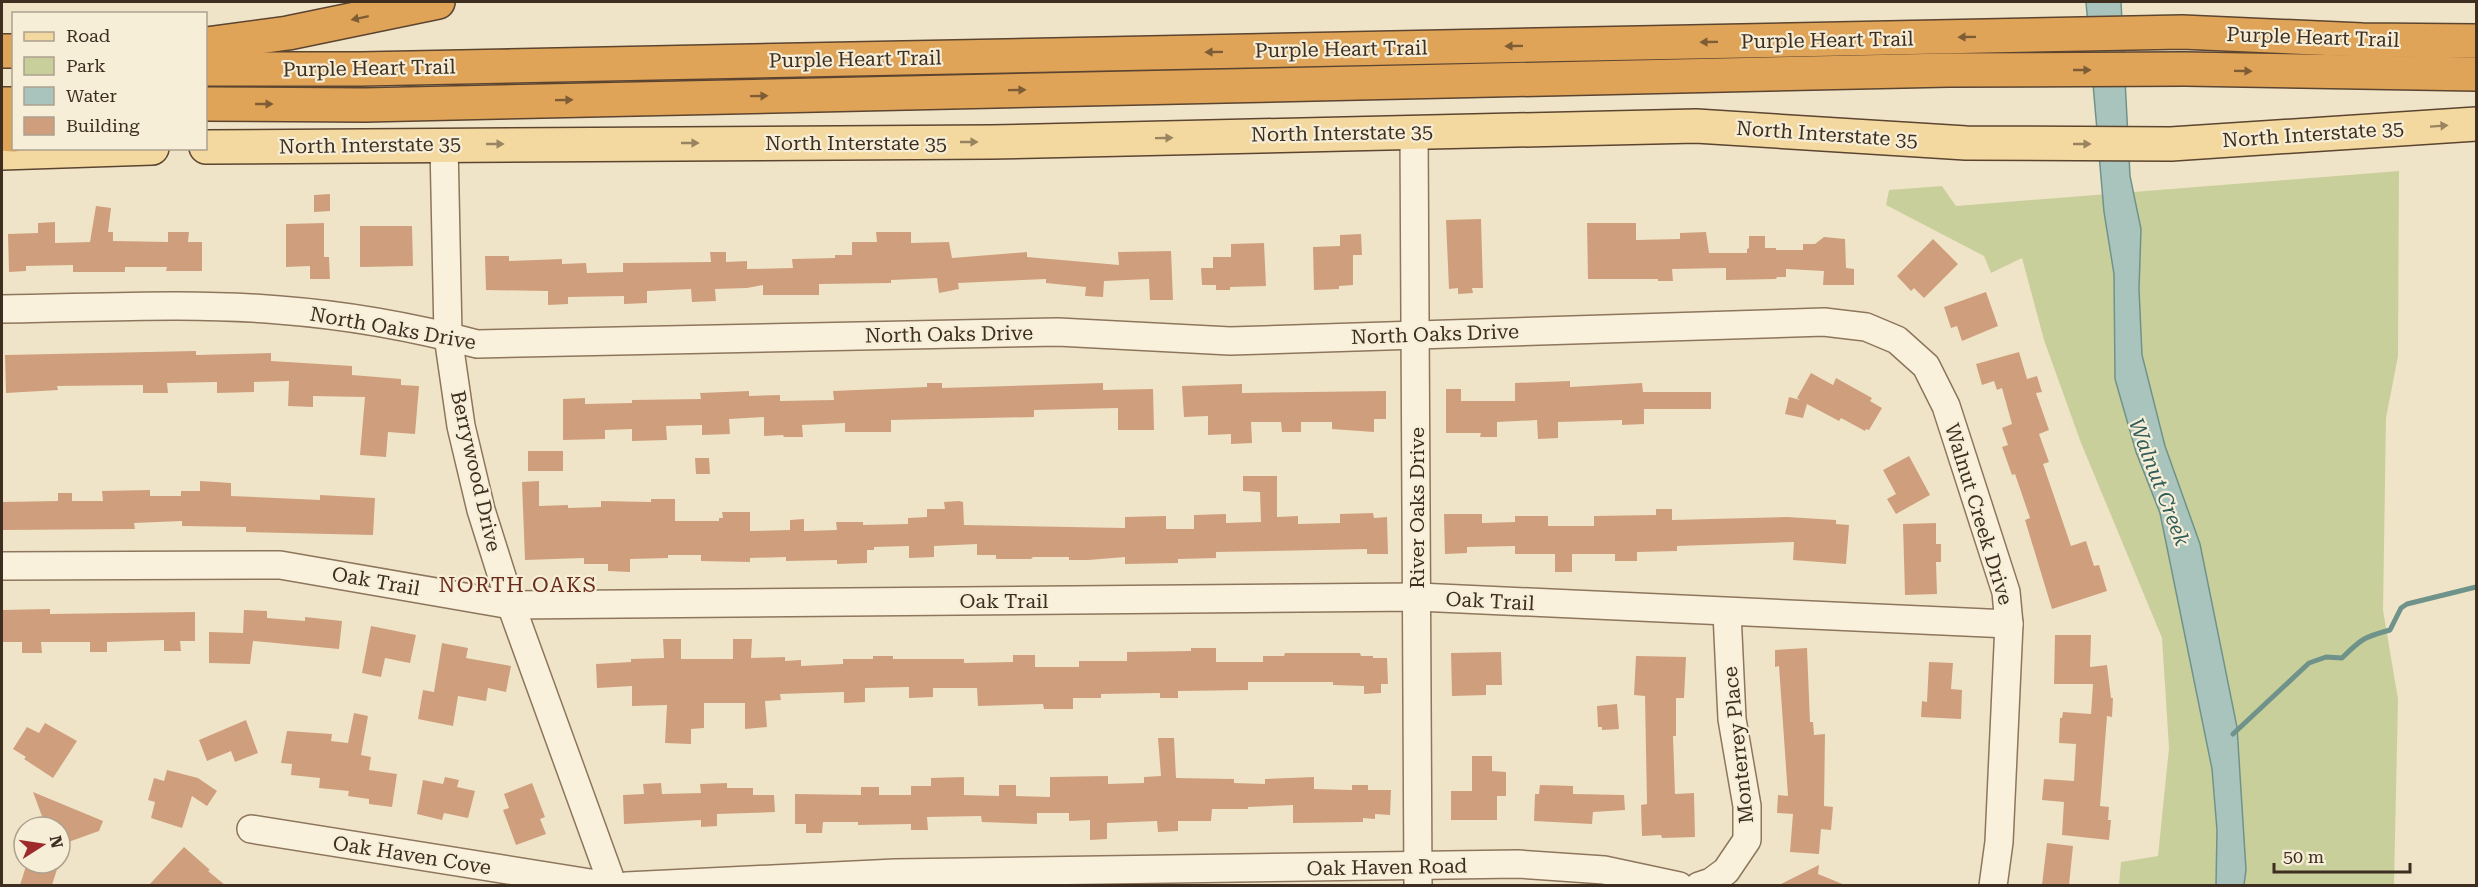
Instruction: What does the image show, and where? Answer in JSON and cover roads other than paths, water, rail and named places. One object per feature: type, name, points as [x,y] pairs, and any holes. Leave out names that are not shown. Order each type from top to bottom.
[{"type":"highway","points":[[207,44],[288,33],[438,2]]},
{"type":"highway","name":"Purple Heart Trail","points":[[207,69],[373,68],[2182,32],[2476,41]]},
{"type":"highway","name":"Purple Heart Trail","points":[[207,104],[388,104],[2023,70],[2185,69],[2476,74]]},
{"type":"main road","name":"North Interstate 35","points":[[207,147],[991,142],[1696,126],[1954,142],[2171,144],[2476,124]]},
{"type":"main road","points":[[2,153],[92,150]]},
{"type":"street","name":"River Oaks Drive","points":[[1414,131],[1418,876]]},
{"type":"street","name":"Berrywood Drive","points":[[444,144],[448,336],[461,426],[481,510],[511,605],[611,885]]},
{"type":"street","name":"North Oaks Drive","points":[[2,309],[216,307],[279,310],[340,317],[448,336],[477,344],[1058,332],[1230,341],[1824,322],[1866,327],[1897,340]]},
{"type":"street","name":"Walnut Creek Drive","points":[[1897,340],[1926,366],[1946,406],[2006,592],[2009,624],[1999,842],[1993,885]]},
{"type":"street","name":"Oak Trail","points":[[2,566],[280,565],[511,605],[1418,597],[1727,613],[2009,624]]},
{"type":"street","name":"Monterrey Place","points":[[1699,885],[1711,882],[1726,871],[1747,840],[1747,806],[1732,719],[1727,613]]},
{"type":"street","name":"Oak Haven Cove","points":[[251,829],[611,885]]},
{"type":"street","name":"Oak Haven Road","points":[[626,885],[895,879],[1418,876],[1518,864],[1604,870],[1679,885]]},
{"type":"water","name":"Walnut Creek","points":[[2086,2],[2121,2],[2130,176],[2141,229],[2139,289],[2142,355],[2165,446],[2200,544],[2237,727],[2246,870],[2244,885],[2216,885],[2217,830],[2212,769],[2160,513],[2136,452],[2115,379],[2114,274],[2104,212]]},
{"type":"waterway","points":[[2233,734],[2309,663],[2326,657],[2342,658],[2363,640],[2390,630],[2401,608],[2407,604],[2476,587]]},
{"type":"district","name":"NORTH OAKS","points":[[518,585]]}]
